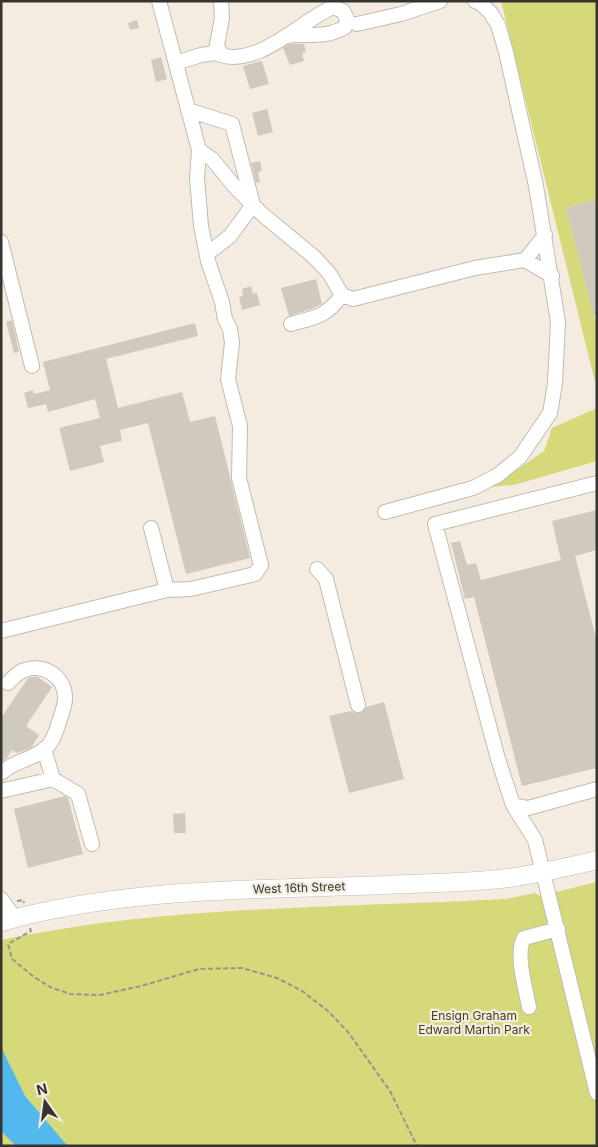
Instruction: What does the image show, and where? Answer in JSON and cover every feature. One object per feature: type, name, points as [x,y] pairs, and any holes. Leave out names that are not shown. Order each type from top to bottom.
[{"type":"main road","name":"West 16th Street","points":[[8,910],[192,892],[456,882],[508,878],[597,860]]},
{"type":"street","points":[[1,632],[167,590],[191,589],[255,574],[261,565],[239,478],[240,426],[228,379],[232,343],[230,329],[225,319],[207,254],[202,226],[197,178],[199,150],[159,1]]},
{"type":"street","points":[[218,51],[222,1]]},
{"type":"street","points":[[286,36],[301,34],[320,36],[336,33],[350,23],[401,14],[440,1]]},
{"type":"street","points":[[385,512],[473,488],[498,476],[520,457],[550,413],[555,383],[558,322],[545,235],[536,186],[506,52],[498,25],[490,12],[475,1]]},
{"type":"street","points":[[176,63],[218,51],[231,58],[242,57],[273,44],[320,13],[333,7],[343,11],[350,23]]},
{"type":"street","points":[[188,110],[232,124],[253,205]]},
{"type":"street","points":[[199,150],[212,158],[235,187],[253,205],[314,257],[329,273],[342,295],[353,299],[475,268],[525,260],[552,276]]},
{"type":"street","points":[[207,254],[230,236],[253,205]]},
{"type":"street","points":[[525,260],[545,235]]},
{"type":"street","points":[[1,242],[6,281],[32,366]]},
{"type":"street","points":[[291,324],[322,316],[334,307],[342,295]]},
{"type":"street","points":[[597,482],[435,524],[498,759],[513,805],[535,840],[597,1093]]},
{"type":"street","points":[[151,528],[167,590]]},
{"type":"street","points":[[317,569],[326,579],[358,705]]},
{"type":"street","points":[[3,770],[31,758],[48,746],[57,729],[65,699],[62,686],[57,677],[47,670],[36,667],[21,671],[8,683]]},
{"type":"street","points":[[44,748],[53,779],[78,794],[92,844]]},
{"type":"street","points":[[1,791],[53,779]]},
{"type":"street","points":[[513,805],[528,808],[597,789]]},
{"type":"street","points":[[529,1007],[520,957],[521,943],[524,938],[558,929]]},
{"type":"path","points":[[8,910],[23,900]]},
{"type":"path","points":[[31,931],[8,944],[12,959],[50,987],[70,994],[100,995],[140,986],[199,968],[242,968],[277,978],[302,991],[328,1010],[348,1032],[390,1092],[417,1146]]},
{"type":"green space","points":[[501,1],[597,1],[597,199],[566,208],[597,326],[597,390]]},
{"type":"green space","points":[[597,408],[597,461],[514,485],[492,487],[544,451],[552,428]]},
{"type":"green space","name":"Ensign Graham Edward Martin Park","points":[[597,882],[597,1146],[1,1146],[1,940],[126,920],[189,914],[505,899],[535,893],[540,896]]},
{"type":"water","points":[[1,1047],[25,1096],[69,1146],[16,1146],[1,1131]]},
{"type":"building","points":[[137,20],[139,28],[130,30],[128,23]]},
{"type":"building","points":[[289,44],[304,44],[306,52],[302,53],[304,61],[290,65],[283,48]]},
{"type":"building","points":[[161,57],[167,79],[156,82],[151,60]]},
{"type":"building","points":[[262,61],[269,84],[250,89],[243,66]]},
{"type":"building","points":[[267,109],[273,132],[258,136],[252,113]]},
{"type":"building","points":[[260,161],[262,171],[258,172],[260,182],[256,183],[251,163]]},
{"type":"building","points":[[597,199],[597,315],[594,316],[566,208]]},
{"type":"building","points":[[316,279],[322,304],[289,316],[281,288]]},
{"type":"building","points":[[251,286],[253,294],[257,293],[260,305],[242,310],[239,297],[243,296],[242,289]]},
{"type":"building","points":[[12,320],[19,352],[14,353],[6,322]]},
{"type":"building","points":[[195,323],[198,336],[106,359],[118,408],[182,392],[190,422],[215,416],[250,558],[186,574],[148,423],[120,430],[122,441],[100,446],[104,462],[70,471],[59,428],[100,418],[95,399],[48,412],[46,404],[28,408],[24,393],[33,390],[34,394],[50,390],[43,362]]},
{"type":"building","points":[[597,510],[597,550],[575,556],[597,642],[597,768],[522,786],[474,597],[465,599],[451,543],[460,541],[467,565],[476,563],[481,580],[561,560],[552,521]]},
{"type":"building","points":[[38,677],[52,687],[26,726],[39,735],[31,748],[17,753],[12,750],[7,758],[1,762],[1,718],[28,678]]},
{"type":"building","points":[[384,702],[404,779],[349,793],[329,716],[351,711],[361,713],[366,707]]},
{"type":"building","points":[[65,796],[68,798],[83,854],[28,868],[14,809]]},
{"type":"building","points":[[185,813],[186,833],[174,833],[173,814]]}]
